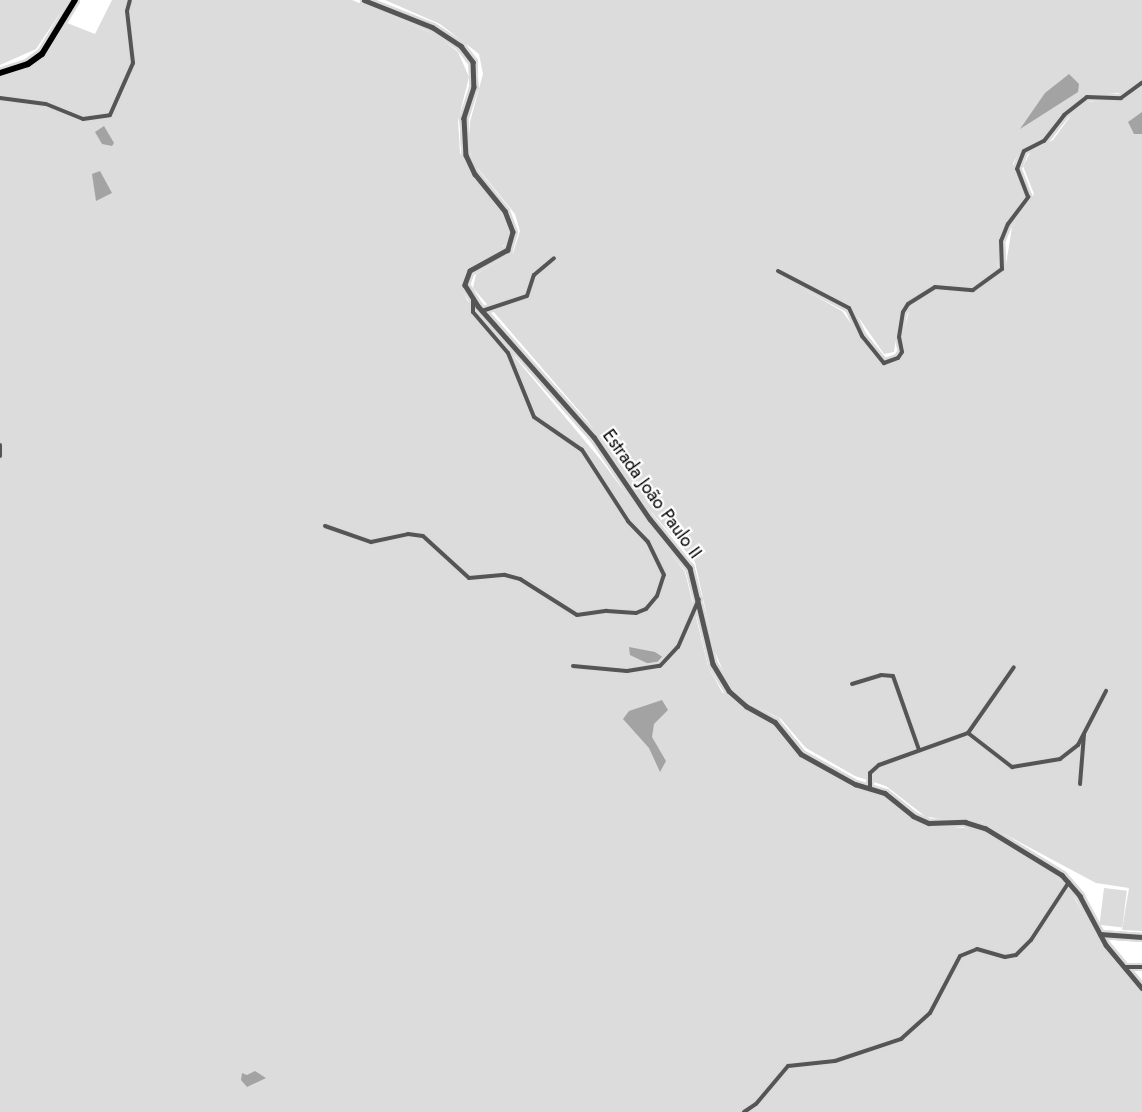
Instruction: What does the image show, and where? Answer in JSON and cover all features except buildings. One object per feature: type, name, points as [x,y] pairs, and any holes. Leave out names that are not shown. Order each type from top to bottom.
[{"type":"main road","points":[[0,73],[28,64],[42,54],[75,0]]},
{"type":"street","points":[[0,98],[46,104],[83,119],[110,115],[133,63],[127,11],[130,0]]},
{"type":"street","points":[[325,526],[371,542],[408,534],[423,536],[469,578],[504,575],[520,579],[577,615],[606,611],[636,613],[654,600],[664,575],[648,542],[628,521],[582,450],[534,417],[508,353],[473,312],[473,300],[465,285],[466,276],[503,254],[513,232],[505,211],[475,174],[466,155],[464,118],[474,87],[473,62],[461,46],[432,27],[364,0]]},
{"type":"street","points":[[778,271],[849,308],[862,336],[884,363],[897,358],[902,352],[899,337],[903,312],[908,304],[935,287],[974,290],[1000,272],[1001,242],[1008,224],[1028,197],[1017,169],[1024,151],[1049,137],[1064,115],[1087,97],[1121,98],[1142,83]]},
{"type":"street","points":[[482,311],[527,296],[534,275],[554,258]]},
{"type":"street","name":"Estrada João Paulo II","points":[[473,300],[594,437],[650,519],[690,567],[713,663],[736,698],[775,722],[801,754],[855,784],[885,793],[919,819],[985,828],[1020,846],[1069,881],[1100,934],[1142,988]]},
{"type":"street","points":[[0,445],[0,456]]},
{"type":"street","points":[[573,666],[627,671],[660,666],[678,646],[699,599]]},
{"type":"street","points":[[870,788],[870,773],[874,768],[968,733],[1014,667]]},
{"type":"street","points":[[852,684],[881,675],[893,676],[919,750]]},
{"type":"street","points":[[968,733],[1006,765],[1020,769],[1065,757],[1084,734],[1106,691]]},
{"type":"street","points":[[1080,784],[1084,734]]},
{"type":"street","points":[[744,1112],[756,1104],[788,1066],[844,1059],[901,1039],[930,1013],[960,956],[977,949],[1005,957],[1016,955],[1031,940],[1069,881]]},
{"type":"street","points":[[1100,934],[1142,937]]},
{"type":"street","points":[[1123,966],[1142,967]]},
{"type":"shaded area","points":[[0,0],[69,0],[36,49],[0,65]]},
{"type":"shaded area","points":[[112,0],[352,0],[436,35],[458,52],[469,77],[458,121],[460,153],[467,169],[505,216],[510,235],[499,253],[463,276],[460,285],[467,300],[600,459],[685,572],[708,666],[722,692],[774,728],[804,759],[854,789],[876,793],[917,823],[972,829],[993,836],[1037,861],[1069,889],[1096,935],[1142,994],[1142,1112],[0,1112],[0,78],[37,64],[67,23],[95,34]]},
{"type":"shaded area","points":[[385,0],[1142,0],[1142,78],[1121,93],[1084,95],[1063,111],[1047,134],[1019,152],[1013,164],[1024,196],[999,240],[997,269],[969,288],[935,284],[906,303],[900,312],[894,352],[884,354],[850,305],[782,268],[776,274],[842,311],[881,365],[896,363],[906,351],[902,338],[910,307],[936,289],[974,293],[1005,271],[1012,227],[1034,194],[1023,166],[1030,153],[1053,140],[1072,114],[1086,102],[1122,101],[1142,88],[1142,931],[1122,930],[1129,888],[1096,883],[982,822],[926,817],[886,786],[855,776],[806,748],[781,719],[744,700],[727,681],[714,649],[695,562],[648,508],[587,420],[473,288],[476,274],[513,253],[520,231],[515,214],[475,165],[469,148],[470,122],[483,74],[479,54],[440,24]]},
{"type":"shaded area","points":[[1069,74],[1079,84],[1078,92],[1020,129],[1045,93]]},
{"type":"shaded area","points":[[1142,112],[1142,134],[1134,134],[1128,122]]},
{"type":"shaded area","points":[[104,126],[114,143],[112,146],[102,144],[95,132]]},
{"type":"shaded area","points":[[100,171],[112,193],[96,201],[92,174]]},
{"type":"shaded area","points":[[629,647],[655,652],[664,658],[653,666],[630,655]]},
{"type":"shaded area","points":[[662,700],[668,710],[654,724],[652,737],[666,761],[660,772],[649,748],[623,719],[629,711]]},
{"type":"shaded area","points":[[1104,888],[1127,891],[1122,928],[1099,925]]},
{"type":"shaded area","points":[[255,1071],[266,1078],[247,1087],[241,1080],[242,1073],[247,1075]]}]
